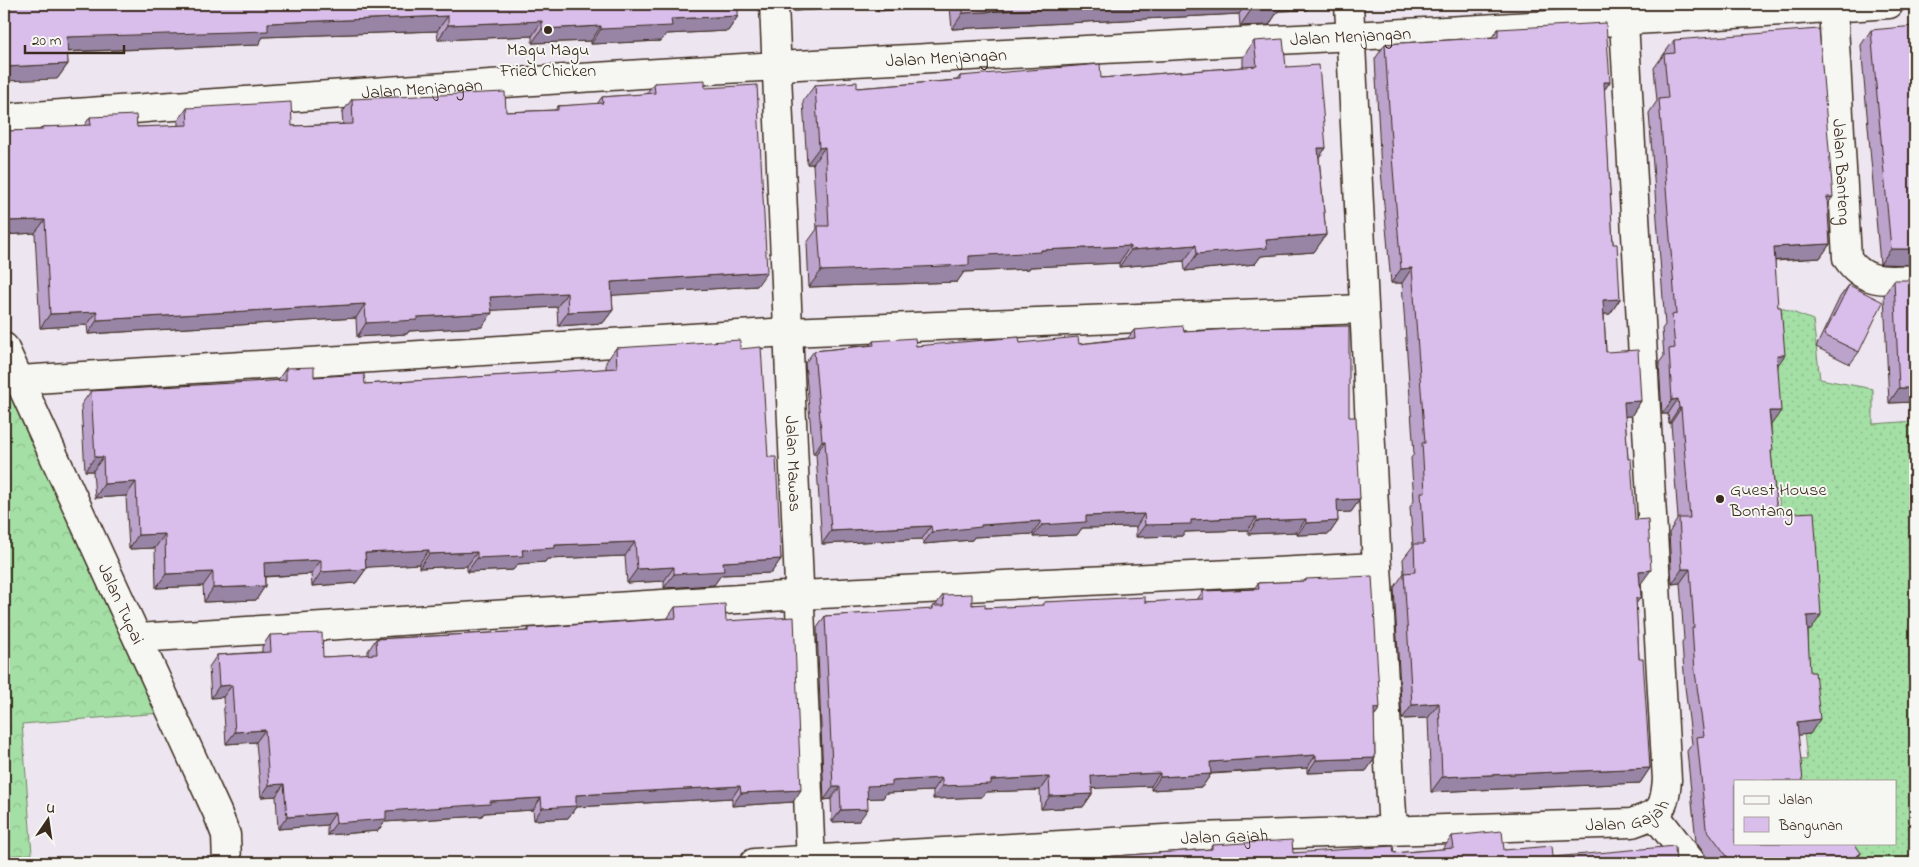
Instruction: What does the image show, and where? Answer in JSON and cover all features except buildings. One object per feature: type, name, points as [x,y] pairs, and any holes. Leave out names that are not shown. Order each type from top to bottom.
[{"type":"street","name":"Jalan Mawas","points":[[774,4],[811,862]]},
{"type":"street","points":[[1349,4],[1363,309],[1393,830]]},
{"type":"street","name":"Jalan Menjangan","points":[[4,118],[776,66],[1350,38],[1889,4]]},
{"type":"street","name":"Jalan Banteng","points":[[1833,8],[1847,258],[1854,269],[1866,276],[1884,281],[1915,279]]},
{"type":"street","name":"Jalan Gajah","points":[[754,863],[811,862],[1198,837],[1632,823],[1655,815],[1663,805],[1667,780],[1624,22]]},
{"type":"street","points":[[19,380],[788,332],[1363,309]]},
{"type":"street","name":"Jalan Tupai","points":[[4,347],[217,812],[226,835],[227,863]]},
{"type":"street","points":[[138,638],[800,595],[1377,567]]},
{"type":"street","points":[[1655,815],[1692,863]]},
{"type":"green space","points":[[1761,300],[1813,320],[1820,379],[1873,389],[1873,424],[1915,421],[1915,863],[1822,863],[1805,844],[1896,844],[1896,780],[1771,780],[1769,758],[1807,760],[1778,490],[1754,492]]},
{"type":"green space","points":[[4,363],[161,713],[22,724],[32,854],[4,856]]},
{"type":"place","name":"Magu Magu Fried Chicken","points":[[548,30]]},
{"type":"place","name":"Guest House Bontang","points":[[1720,499]]}]
